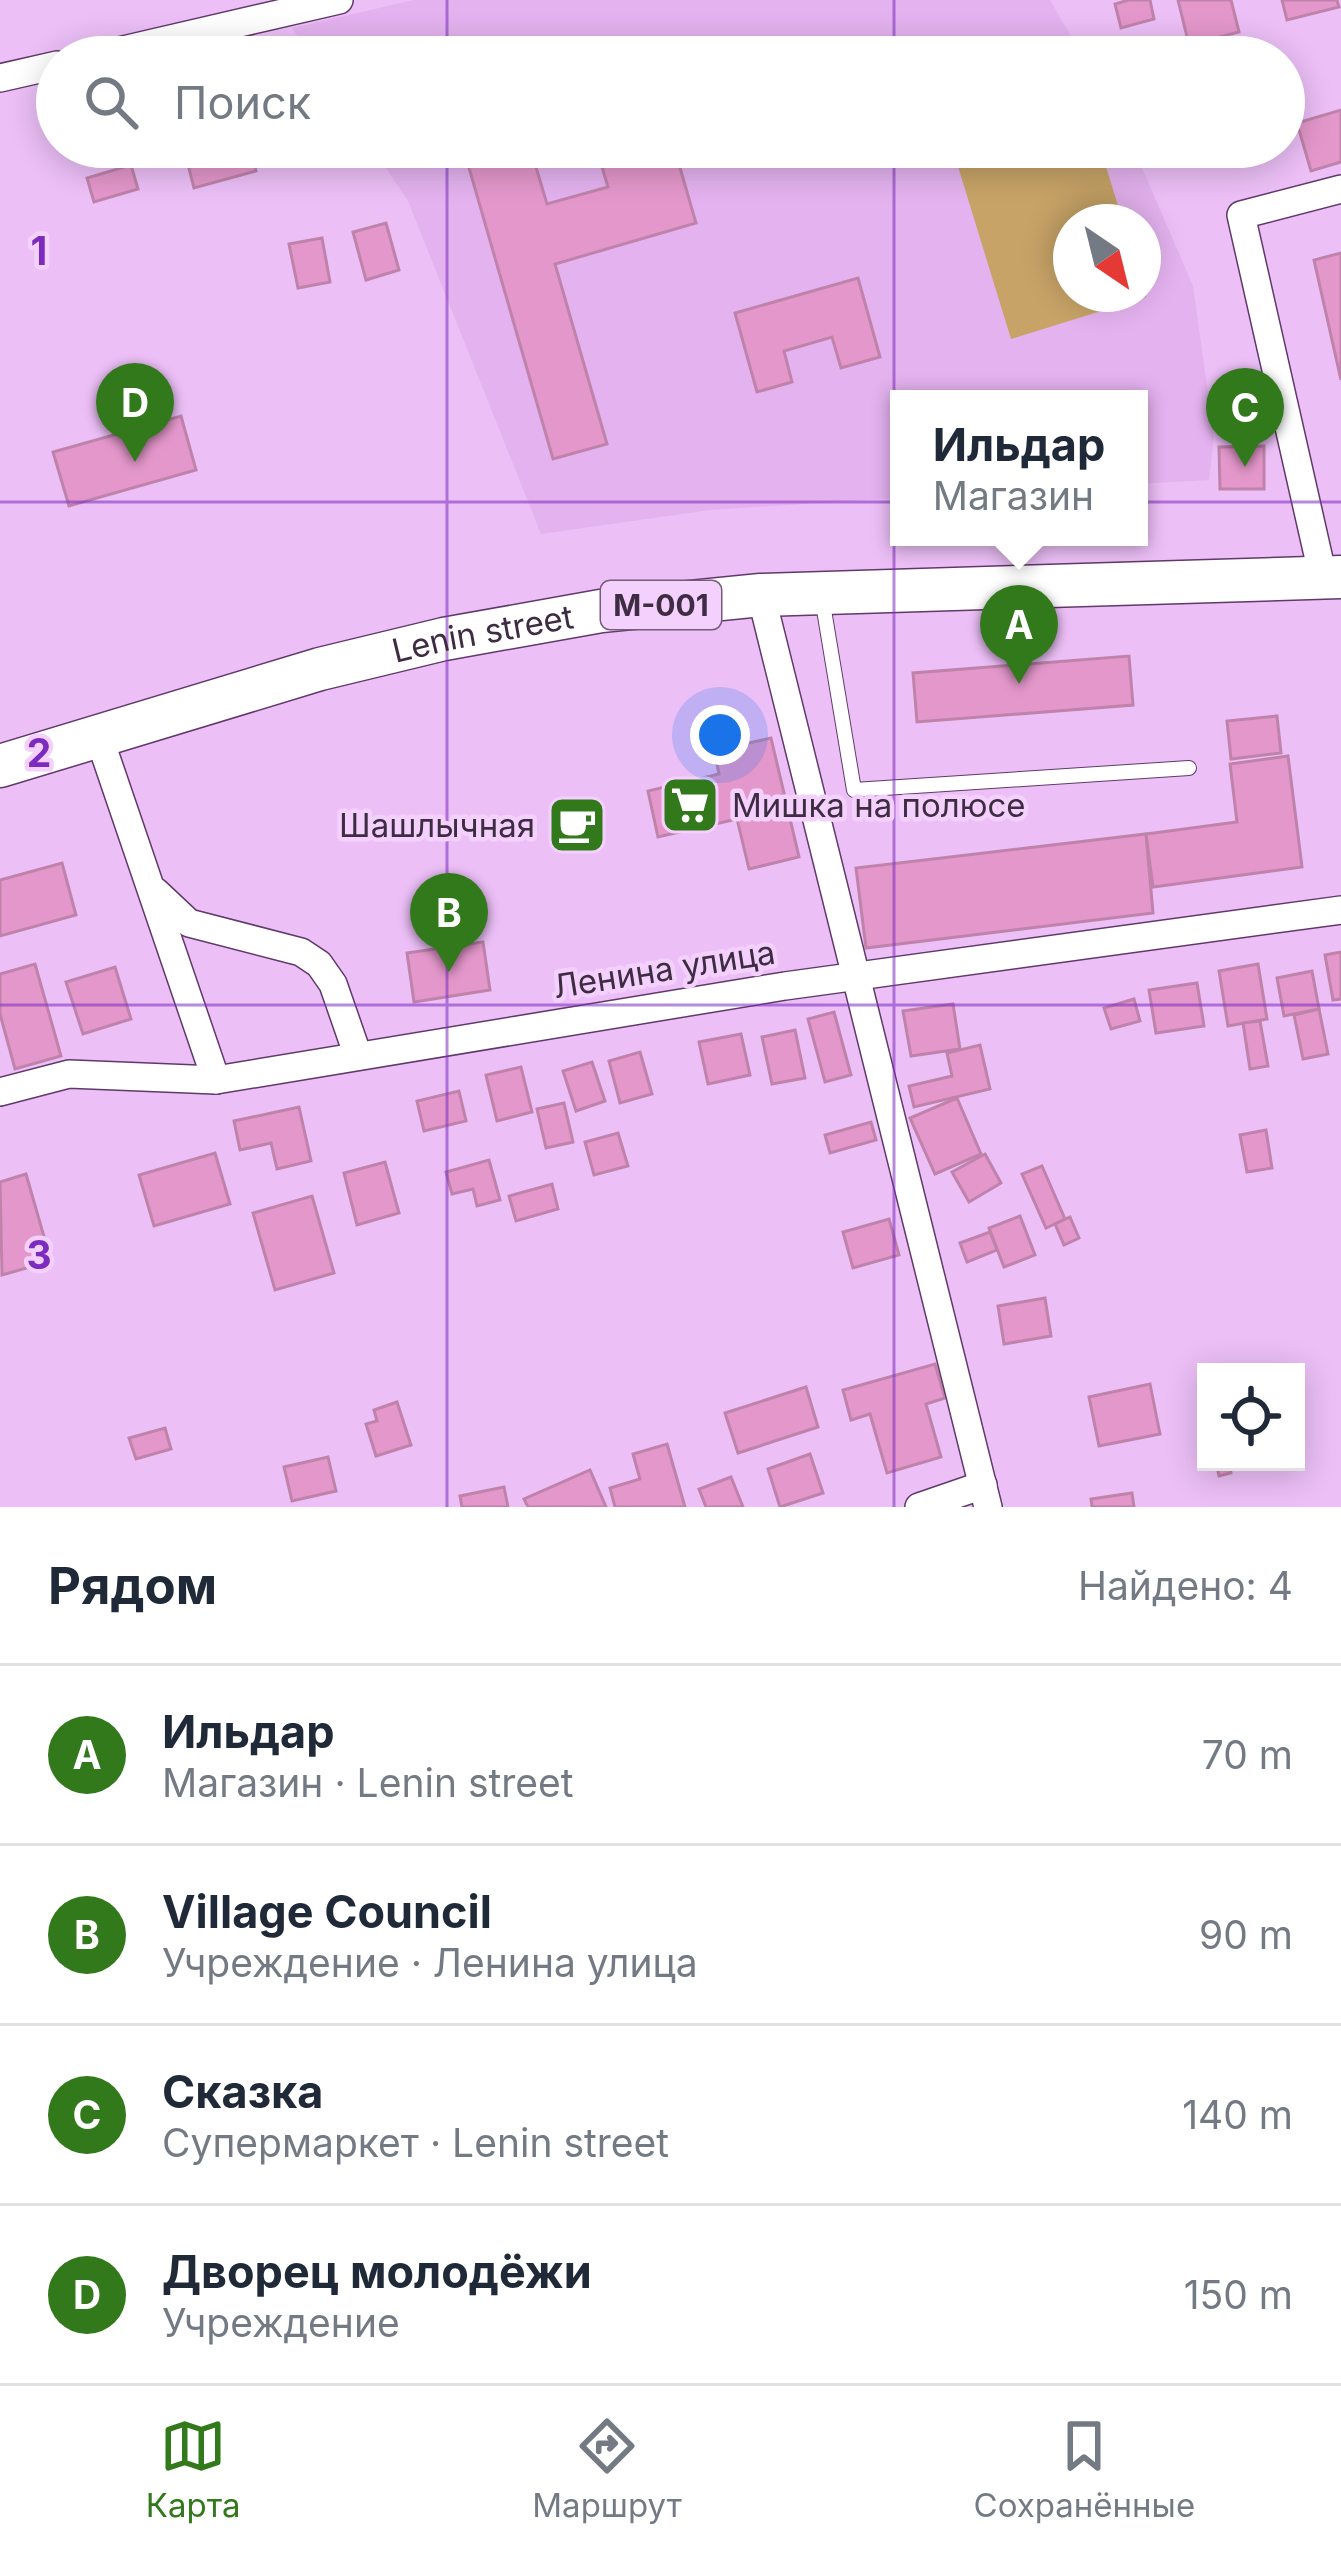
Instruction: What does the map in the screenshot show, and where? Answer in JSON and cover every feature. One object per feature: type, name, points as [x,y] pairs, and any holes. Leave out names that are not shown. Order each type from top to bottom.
[{"type":"main road","name":"Lenin street","points":[[0,766],[320,669],[444,639],[601,611],[761,595],[1332,577]]},
{"type":"street","points":[[184,36],[340,0]]},
{"type":"street","points":[[0,79],[36,70]]},
{"type":"street","points":[[1332,577],[1240,215],[1341,189]]},
{"type":"street","points":[[761,595],[852,976],[985,1496],[919,1507]]},
{"type":"street","points":[[99,737],[216,1080]]},
{"type":"street","points":[[154,890],[189,923],[301,952],[320,964],[333,985],[358,1056]]},
{"type":"street","name":"Ленина улица","points":[[0,1092],[69,1074],[216,1080],[852,976],[1341,910]]},
{"type":"lane","points":[[821,593],[854,790],[1189,768]]},
{"type":"shaded area","points":[[414,0],[1050,0],[1071,36],[298,36],[292,28]]},
{"type":"shaded area","points":[[386,168],[1142,168],[1158,204],[1053,204],[1053,312],[1161,312],[1161,212],[1193,286],[1214,436],[1209,480],[1148,483],[1148,390],[890,390],[890,499],[710,510],[541,534],[408,201]]},
{"type":"shaded area","points":[[958,168],[1106,168],[1117,204],[1053,204],[1053,312],[1098,312],[1011,339]]},
{"type":"building","points":[[1150,0],[1154,19],[1121,28],[1115,4]]},
{"type":"building","points":[[1178,0],[1231,0],[1239,32],[1187,36]]},
{"type":"building","points":[[1282,0],[1337,0],[1339,7],[1287,20]]},
{"type":"building","points":[[1341,110],[1341,162],[1311,171],[1305,121]]},
{"type":"building","points":[[132,168],[138,189],[94,202],[87,178]]},
{"type":"building","points":[[189,168],[255,168],[256,171],[194,188]]},
{"type":"building","points":[[469,168],[536,168],[547,204],[608,187],[602,168],[680,168],[696,223],[555,264],[607,444],[553,459]]},
{"type":"building","points":[[386,223],[399,270],[366,280],[353,232]]},
{"type":"building","points":[[322,238],[330,282],[298,288],[289,244]]},
{"type":"building","points":[[1341,253],[1341,380],[1314,260]]},
{"type":"building","points":[[858,278],[880,357],[841,368],[832,337],[784,351],[792,382],[757,392],[735,313]]},
{"type":"building","points":[[181,416],[196,470],[69,506],[53,452]]},
{"type":"building","points":[[1264,446],[1264,489],[1220,489],[1219,447]]},
{"type":"building","points":[[1129,656],[1133,705],[917,722],[913,673]]},
{"type":"building","points":[[1277,716],[1281,753],[1231,759],[1227,721]]},
{"type":"building","points":[[771,738],[799,857],[749,869],[737,819],[658,837],[648,791],[719,774],[714,751]]},
{"type":"building","points":[[1288,756],[1302,867],[1153,887],[1146,834],[1237,822],[1230,764]]},
{"type":"building","points":[[1146,834],[1153,913],[866,948],[856,868]]},
{"type":"building","points":[[62,863],[76,915],[0,936],[0,880]]},
{"type":"building","points":[[483,942],[490,990],[414,1002],[407,953]]},
{"type":"building","points":[[1341,952],[1341,999],[1333,1000],[1325,955]]},
{"type":"building","points":[[35,964],[61,1056],[15,1069],[0,1014],[0,974]]},
{"type":"building","points":[[1258,964],[1267,1019],[1228,1026],[1219,971]]},
{"type":"building","points":[[115,967],[131,1019],[83,1034],[66,982]]},
{"type":"building","points":[[1312,971],[1319,1009],[1284,1016],[1277,978]]},
{"type":"building","points":[[1197,983],[1204,1026],[1156,1033],[1149,990]]},
{"type":"building","points":[[1134,999],[1140,1021],[1111,1029],[1104,1008]]},
{"type":"building","points":[[953,1004],[960,1049],[911,1056],[903,1011]]},
{"type":"building","points":[[1319,1009],[1328,1054],[1303,1059],[1294,1015]]},
{"type":"building","points":[[834,1012],[851,1075],[825,1082],[808,1019]]},
{"type":"building","points":[[1260,1021],[1268,1066],[1250,1069],[1243,1023]]},
{"type":"building","points":[[795,1030],[805,1078],[772,1084],[762,1037]]},
{"type":"building","points":[[741,1034],[750,1075],[708,1084],[699,1042]]},
{"type":"building","points":[[980,1045],[990,1089],[914,1107],[909,1086],[952,1076],[947,1053]]},
{"type":"building","points":[[640,1052],[652,1094],[620,1103],[609,1061]]},
{"type":"building","points":[[592,1062],[605,1101],[576,1111],[563,1071]]},
{"type":"building","points":[[521,1067],[532,1112],[497,1121],[486,1075]]},
{"type":"building","points":[[459,1091],[466,1121],[424,1131],[417,1101]]},
{"type":"building","points":[[957,1098],[981,1154],[935,1174],[910,1118]]},
{"type":"building","points":[[564,1103],[573,1142],[546,1148],[537,1109]]},
{"type":"building","points":[[299,1107],[311,1161],[277,1169],[271,1143],[240,1150],[234,1121]]},
{"type":"building","points":[[871,1122],[876,1140],[830,1153],[825,1135]]},
{"type":"building","points":[[1266,1130],[1272,1168],[1247,1172],[1240,1135]]},
{"type":"building","points":[[618,1133],[628,1166],[594,1175],[585,1142]]},
{"type":"building","points":[[215,1153],[230,1204],[154,1226],[139,1175]]},
{"type":"building","points":[[985,1154],[1001,1183],[969,1202],[952,1172]]},
{"type":"building","points":[[489,1160],[500,1200],[477,1206],[473,1189],[452,1194],[446,1172]]},
{"type":"building","points":[[385,1162],[399,1213],[357,1225],[344,1173]]},
{"type":"building","points":[[1042,1166],[1065,1219],[1046,1228],[1022,1174]]},
{"type":"building","points":[[26,1174],[51,1261],[2,1275],[0,1182]]},
{"type":"building","points":[[552,1184],[558,1209],[516,1221],[509,1196]]},
{"type":"building","points":[[312,1196],[334,1273],[275,1290],[253,1213]]},
{"type":"building","points":[[1020,1216],[1035,1255],[1004,1267],[989,1228]]},
{"type":"building","points":[[1070,1217],[1079,1238],[1064,1245],[1055,1224]]},
{"type":"building","points":[[889,1219],[899,1255],[853,1268],[843,1232]]},
{"type":"building","points":[[990,1232],[997,1250],[967,1262],[960,1243]]},
{"type":"building","points":[[1045,1298],[1051,1336],[1004,1344],[998,1306]]},
{"type":"building","points":[[935,1364],[945,1398],[926,1404],[941,1457],[887,1473],[870,1414],[851,1420],[843,1390]]},
{"type":"building","points":[[1150,1384],[1160,1434],[1099,1446],[1089,1397]]},
{"type":"building","points":[[806,1387],[818,1427],[738,1453],[725,1413]]},
{"type":"building","points":[[397,1402],[411,1445],[376,1456],[366,1424],[377,1421],[374,1410]]},
{"type":"building","points":[[165,1428],[171,1449],[136,1459],[129,1438]]},
{"type":"building","points":[[667,1444],[685,1507],[615,1507],[610,1488],[640,1479],[633,1454]]},
{"type":"building","points":[[810,1454],[823,1493],[780,1507],[768,1469]]},
{"type":"building","points":[[328,1457],[336,1491],[292,1501],[284,1467]]},
{"type":"building","points":[[590,1470],[606,1507],[528,1507],[524,1499]]},
{"type":"building","points":[[731,1477],[743,1507],[706,1507],[699,1489]]},
{"type":"building","points":[[504,1487],[508,1507],[462,1507],[460,1496]]},
{"type":"building","points":[[1132,1493],[1134,1507],[1092,1507],[1091,1499]]},
{"type":"place","name":"Дворец молодёжи","points":[[135,462]]},
{"type":"place","name":"Сказка","points":[[1245,467]]},
{"type":"place","name":"Ильдар","points":[[1019,684]]},
{"type":"place","name":"Мишка на полюсе","points":[[690,805]]},
{"type":"place","name":"Шашлычная","points":[[577,825]]},
{"type":"place","name":"Village Council","points":[[449,972]]}]
